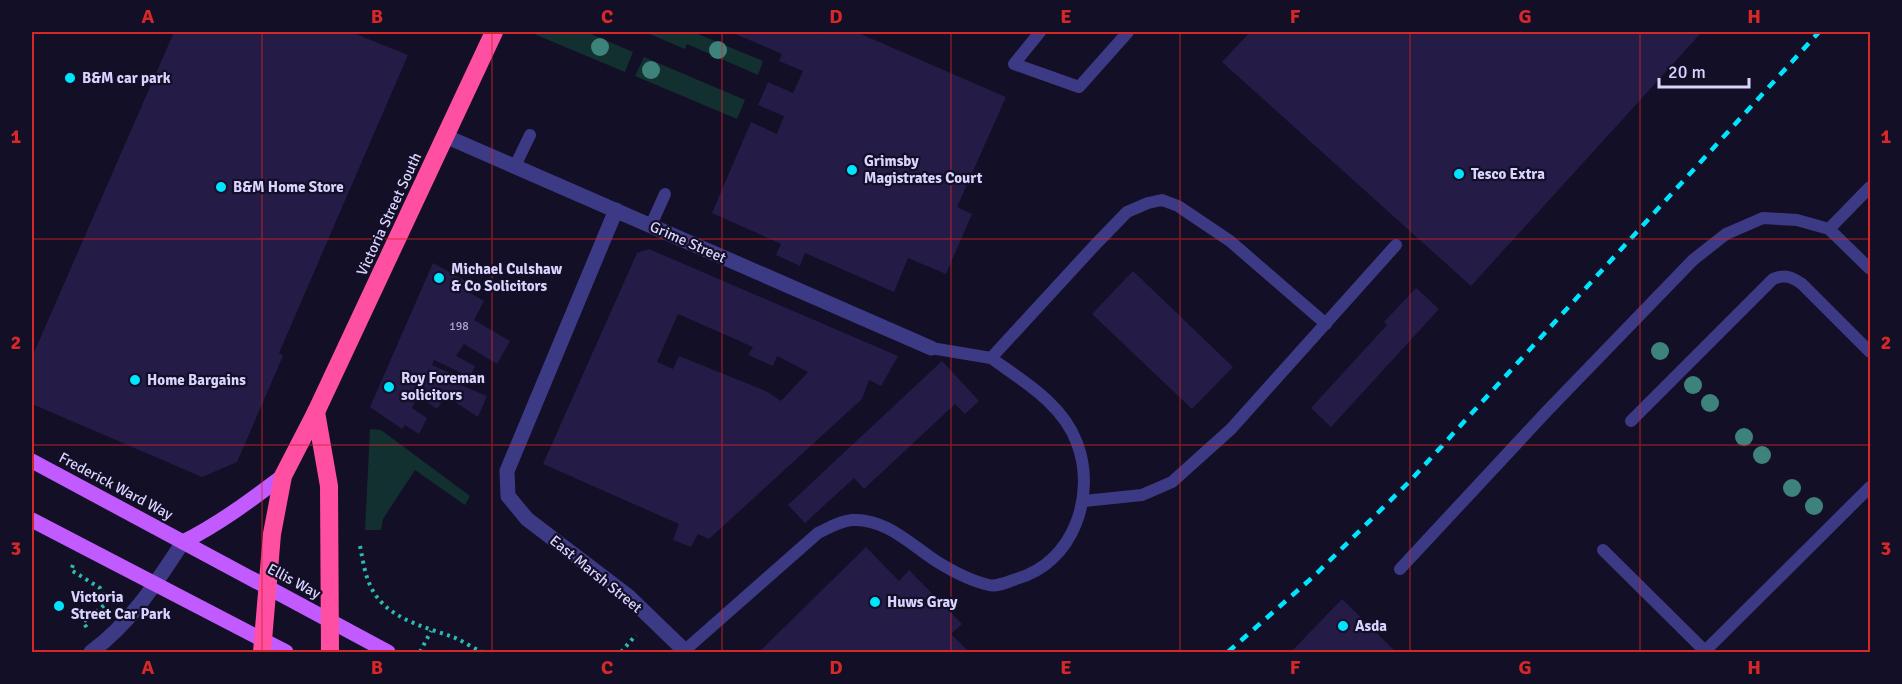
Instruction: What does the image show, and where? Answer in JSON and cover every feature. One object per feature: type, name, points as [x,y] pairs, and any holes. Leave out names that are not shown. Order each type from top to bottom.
[{"type":"highway","name":"Victoria Street South","points":[[262,646],[272,534],[283,476],[316,412],[494,32]]},
{"type":"highway","points":[[316,412],[329,486],[330,652]]},
{"type":"main road","name":"Frederick Ward Way","points":[[32,461],[183,542]]},
{"type":"main road","points":[[183,542],[204,532],[283,476]]},
{"type":"main road","points":[[32,520],[262,646],[286,652]]},
{"type":"main road","name":"Ellis Way","points":[[183,542],[388,652]]},
{"type":"street","name":"Grime Street","points":[[445,136],[931,348]]},
{"type":"street","name":"East Marsh Street","points":[[616,210],[507,471],[508,496],[527,519],[628,596],[685,652]]},
{"type":"street","points":[[91,652],[107,641],[135,612],[183,542]]},
{"type":"lane","points":[[1040,32],[1014,64],[1079,87],[1128,32]]},
{"type":"lane","points":[[515,166],[530,135]]},
{"type":"lane","points":[[1829,229],[1870,187]]},
{"type":"lane","points":[[651,225],[664,195]]},
{"type":"lane","points":[[991,358],[1127,212],[1148,203],[1162,201],[1178,206],[1230,241],[1326,324]]},
{"type":"lane","points":[[1400,569],[1547,411],[1693,260],[1726,234],[1763,218],[1797,220],[1829,229],[1870,269]]},
{"type":"lane","points":[[1084,501],[1142,495],[1172,482],[1231,429],[1396,245]]},
{"type":"lane","points":[[1631,421],[1773,279],[1782,276],[1793,278],[1802,284],[1870,352]]},
{"type":"lane","points":[[685,652],[818,533],[850,520],[865,520],[889,529],[961,575],[992,586],[1024,577],[1052,559],[1073,533],[1084,501],[1086,478],[1082,455],[1074,433],[1061,414],[1044,398],[991,358],[931,348]]},
{"type":"lane","points":[[1603,550],[1705,652],[1870,487]]},
{"type":"path","points":[[360,546],[365,570],[374,592],[390,609],[409,621],[482,652]]},
{"type":"path","points":[[82,547],[71,570],[100,588],[107,603],[83,622],[100,644],[107,641]]},
{"type":"path","points":[[420,652],[431,631]]},
{"type":"green space","points":[[535,32],[586,32],[633,52],[625,72],[534,34]]},
{"type":"green space","points":[[645,32],[693,32],[763,61],[758,75],[687,44],[685,49]]},
{"type":"green space","points":[[644,57],[745,100],[737,119],[635,76]]},
{"type":"green space","points":[[370,429],[381,430],[470,496],[465,505],[415,470],[383,519],[381,530],[365,530]]},
{"type":"building","points":[[174,32],[351,32],[408,55],[279,353],[283,356],[237,462],[202,477],[32,404],[32,357]]},
{"type":"building","name":"Grimsby Magistrates Court","points":[[731,32],[814,32],[822,35],[823,32],[856,32],[1006,97],[957,207],[972,214],[946,274],[908,258],[894,292],[805,253],[800,266],[776,255],[781,244],[712,213],[751,122],[777,134],[784,116],[758,105],[768,82],[793,93],[803,71],[779,61],[782,54]]},
{"type":"building","name":"Tesco Extra","points":[[1250,32],[1702,32],[1471,286],[1222,62]]},
{"type":"building","points":[[649,249],[898,356],[881,386],[869,380],[862,399],[709,539],[698,534],[691,547],[673,540],[679,524],[543,464],[637,253]],"holes":[[[678,314],[753,347],[748,355],[773,366],[777,356],[808,372],[781,401],[766,391],[679,356],[673,369],[657,362]]]},
{"type":"building","points":[[433,263],[469,283],[465,290],[484,301],[474,320],[510,341],[497,364],[464,344],[456,356],[475,366],[470,377],[434,360],[432,365],[461,378],[458,384],[487,396],[478,417],[446,396],[437,409],[418,396],[412,408],[427,418],[419,434],[405,425],[402,429],[370,407]]},
{"type":"building","points":[[1133,271],[1233,367],[1192,409],[1092,314]]},
{"type":"building","points":[[1416,288],[1439,309],[1331,427],[1311,408],[1387,325],[1384,322]]},
{"type":"building","points":[[942,361],[979,401],[965,414],[955,404],[864,489],[854,478],[805,523],[788,505]]},
{"type":"building","name":"Huws Gray","points":[[866,547],[899,581],[909,570],[962,624],[951,634],[969,652],[759,652]]},
{"type":"building","name":"Asda","points":[[1342,599],[1396,652],[1291,652]]},
{"type":"railway","points":[[1228,652],[1313,577],[1410,481],[1819,32]]},
{"type":"place","name":"B&M car park","points":[[70,78]]},
{"type":"place","name":"Grimsby Magistrates Court","points":[[852,170]]},
{"type":"place","name":"Tesco Extra","points":[[1459,174]]},
{"type":"place","name":"B&M Home Store","points":[[221,187]]},
{"type":"place","name":"Michael Culshaw & Co Solicitors","points":[[439,278]]},
{"type":"place","name":"Home Bargains","points":[[135,380]]},
{"type":"place","name":"Roy Foreman solicitors","points":[[389,387]]},
{"type":"place","name":"Huws Gray","points":[[875,602]]},
{"type":"place","name":"Victoria Street Car Park","points":[[59,606]]},
{"type":"place","name":"Asda","points":[[1343,626]]}]
